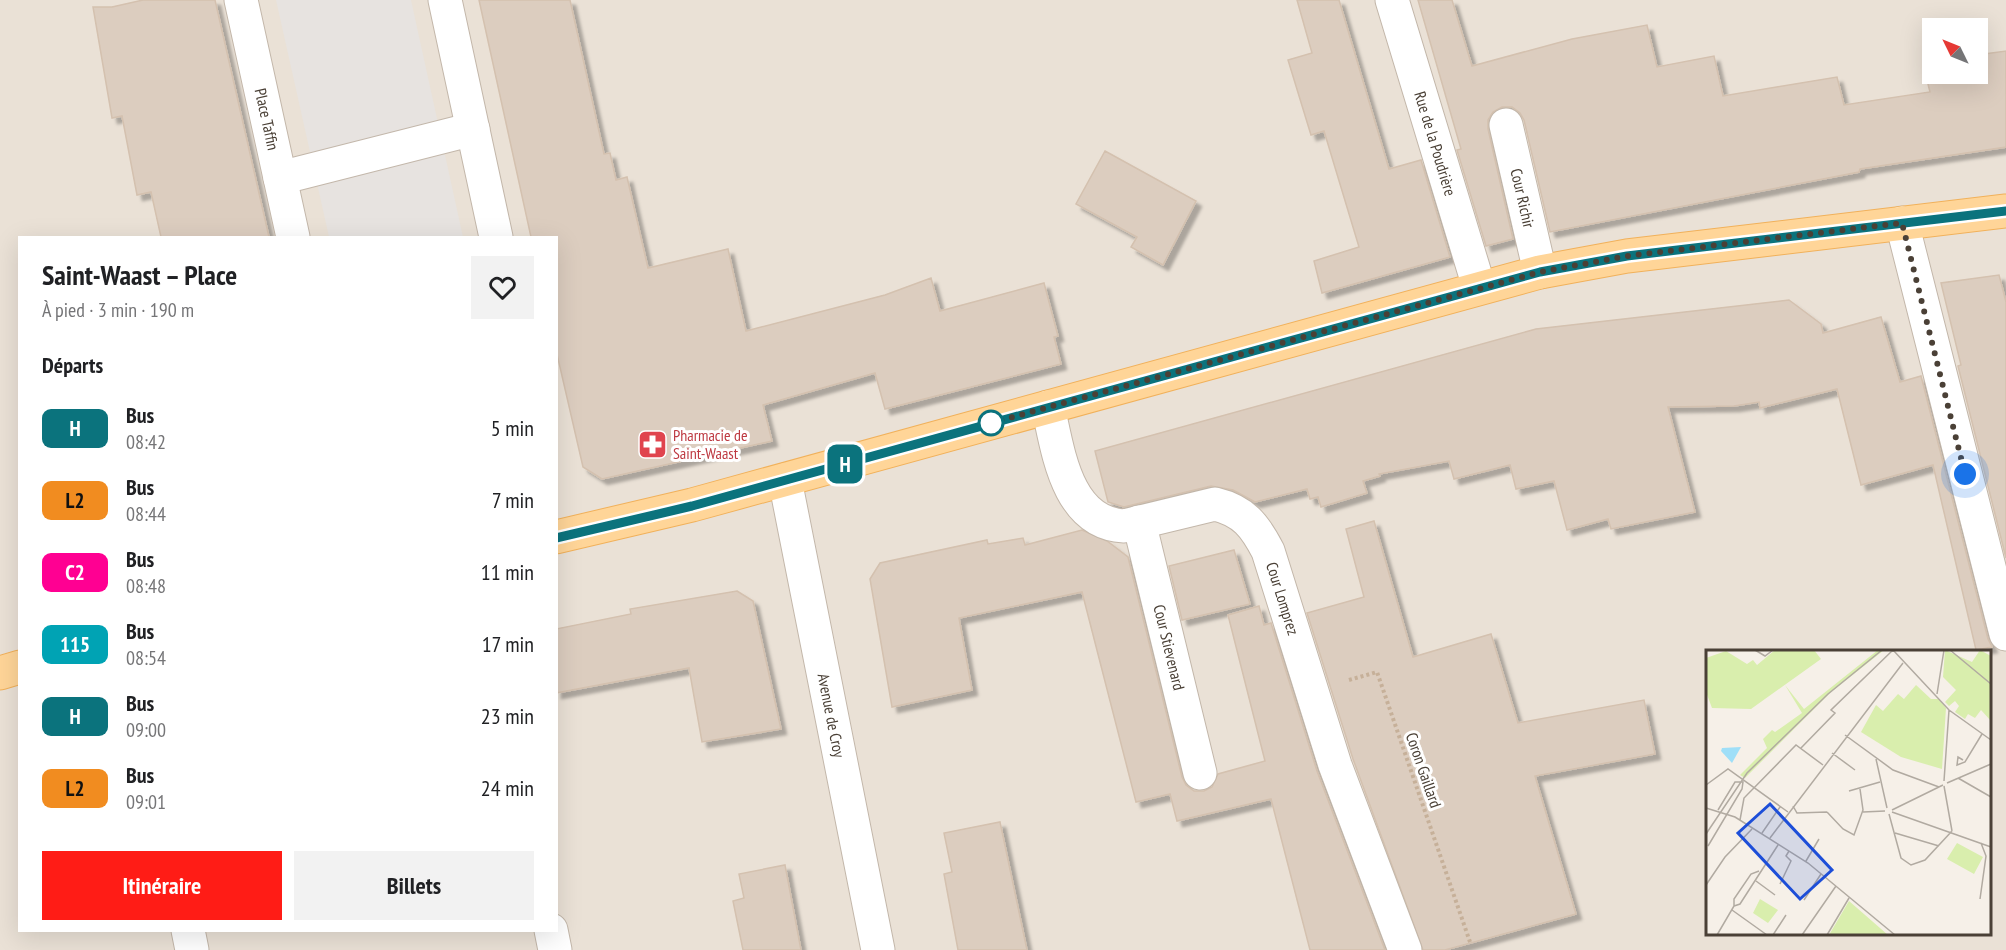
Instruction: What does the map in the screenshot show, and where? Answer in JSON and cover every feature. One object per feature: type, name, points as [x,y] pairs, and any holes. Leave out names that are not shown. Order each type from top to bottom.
[{"type":"main road","points":[[558,532],[616,525],[1540,272],[1627,256],[2006,211]]},
{"type":"main road","points":[[0,673],[18,668]]},
{"type":"street","name":"Place Taffin","points":[[241,0],[293,236]]},
{"type":"street","points":[[445,0],[496,236]]},
{"type":"street","name":"Rue de la Poudrière","points":[[1392,0],[1479,287]]},
{"type":"street","name":"Cour Richir","points":[[1506,125],[1540,272]]},
{"type":"street","points":[[280,177],[473,129]]},
{"type":"street","points":[[1902,223],[2006,634]]},
{"type":"street","name":"Cour Lomprez","points":[[1048,407],[1064,472],[1078,500],[1090,512],[1113,525],[1139,522],[1215,504],[1228,507],[1252,522],[1268,551],[1335,765],[1405,950]]},
{"type":"street","name":"Avenue de Croy","points":[[785,480],[878,950]]},
{"type":"street","name":"Cour Stievenard","points":[[1139,522],[1200,773]]},
{"type":"street","points":[[188,932],[192,950]]},
{"type":"street","points":[[551,932],[555,950]]},
{"type":"path","name":"Coron Gaillard","points":[[1311,691],[1377,672],[1470,942]]},
{"type":"shaded area","points":[[0,0],[2006,0],[2006,950],[0,950]]},
{"type":"shaded area","points":[[276,0],[411,0],[463,236],[329,236]]},
{"type":"building","points":[[143,0],[215,0],[269,236],[161,236],[151,192],[137,195],[122,116],[112,118],[93,7],[112,7]]},
{"type":"building","points":[[479,0],[570,0],[604,154],[610,153],[616,180],[627,177],[648,268],[728,249],[746,331],[885,295],[931,278],[940,311],[1044,283],[1058,336],[1054,337],[1061,364],[885,409],[875,373],[763,405],[772,441],[602,479],[583,467],[558,359],[558,236],[531,236]]},
{"type":"building","points":[[1297,0],[1339,0],[1389,169],[1421,160],[1450,257],[1322,293],[1314,261],[1359,247],[1324,131],[1311,135],[1288,60],[1312,53]]},
{"type":"building","points":[[1418,0],[1452,0],[1472,66],[1572,39],[1647,25],[1657,67],[1714,56],[1723,96],[1837,77],[1844,105],[1930,92],[1928,84],[1988,84],[1988,53],[2006,51],[2006,147],[1860,169],[1859,172],[1550,232],[1524,120],[1520,113],[1512,107],[1502,107],[1493,112],[1488,120],[1488,129],[1513,239],[1486,246],[1457,150],[1461,149]]},
{"type":"building","points":[[1105,151],[1196,201],[1163,265],[1131,247],[1137,237],[1076,204]]},
{"type":"building","points":[[1999,275],[2006,302],[2006,558],[1958,366],[1961,365],[1941,283]]},
{"type":"building","points":[[1789,300],[1821,324],[1823,333],[1881,317],[1900,382],[1921,376],[1988,639],[1992,647],[1976,650],[1933,465],[1861,485],[1837,389],[1760,408],[1759,402],[1734,406],[1668,407],[1695,512],[1611,529],[1608,519],[1567,530],[1554,481],[1516,489],[1510,465],[1454,479],[1449,461],[1379,474],[1380,476],[1363,481],[1367,493],[1321,507],[1318,497],[1310,499],[1307,489],[1255,502],[1233,490],[1211,486],[1124,507],[1108,502],[1095,451],[1536,329]]},
{"type":"building","points":[[1374,521],[1413,657],[1491,634],[1518,723],[1644,700],[1655,754],[1535,776],[1576,914],[1445,950],[1423,950],[1353,759],[1307,613],[1364,597],[1346,529]]},
{"type":"building","points":[[1082,530],[1107,541],[1128,557],[1182,777],[1186,785],[1194,791],[1204,791],[1212,787],[1218,774],[1265,761],[1228,615],[1259,606],[1264,625],[1271,623],[1317,771],[1385,950],[1310,950],[1271,799],[1177,821],[1170,794],[1136,802],[1082,592],[959,618],[972,690],[892,707],[870,579],[880,563],[987,540],[988,544],[1023,538],[1025,545]]},
{"type":"building","points":[[1234,550],[1250,604],[1182,620],[1169,566]]},
{"type":"building","points":[[737,591],[753,601],[781,729],[702,742],[689,668],[558,693],[558,629],[631,614],[630,609]]},
{"type":"building","points":[[1000,822],[1027,950],[958,950],[944,874],[952,872],[944,833]]},
{"type":"building","points":[[785,865],[801,950],[743,950],[733,901],[744,898],[739,874]]},
{"type":"bus line","name":"H","points":[[558,538],[692,506],[1479,287],[1577,263],[2006,211]]},
{"type":"place","name":"Pharmacie de Saint-Waast","points":[[652,444]]},
{"type":"route","points":[[991,423],[1479,287],[1577,263],[1902,223],[1965,474]]}]
